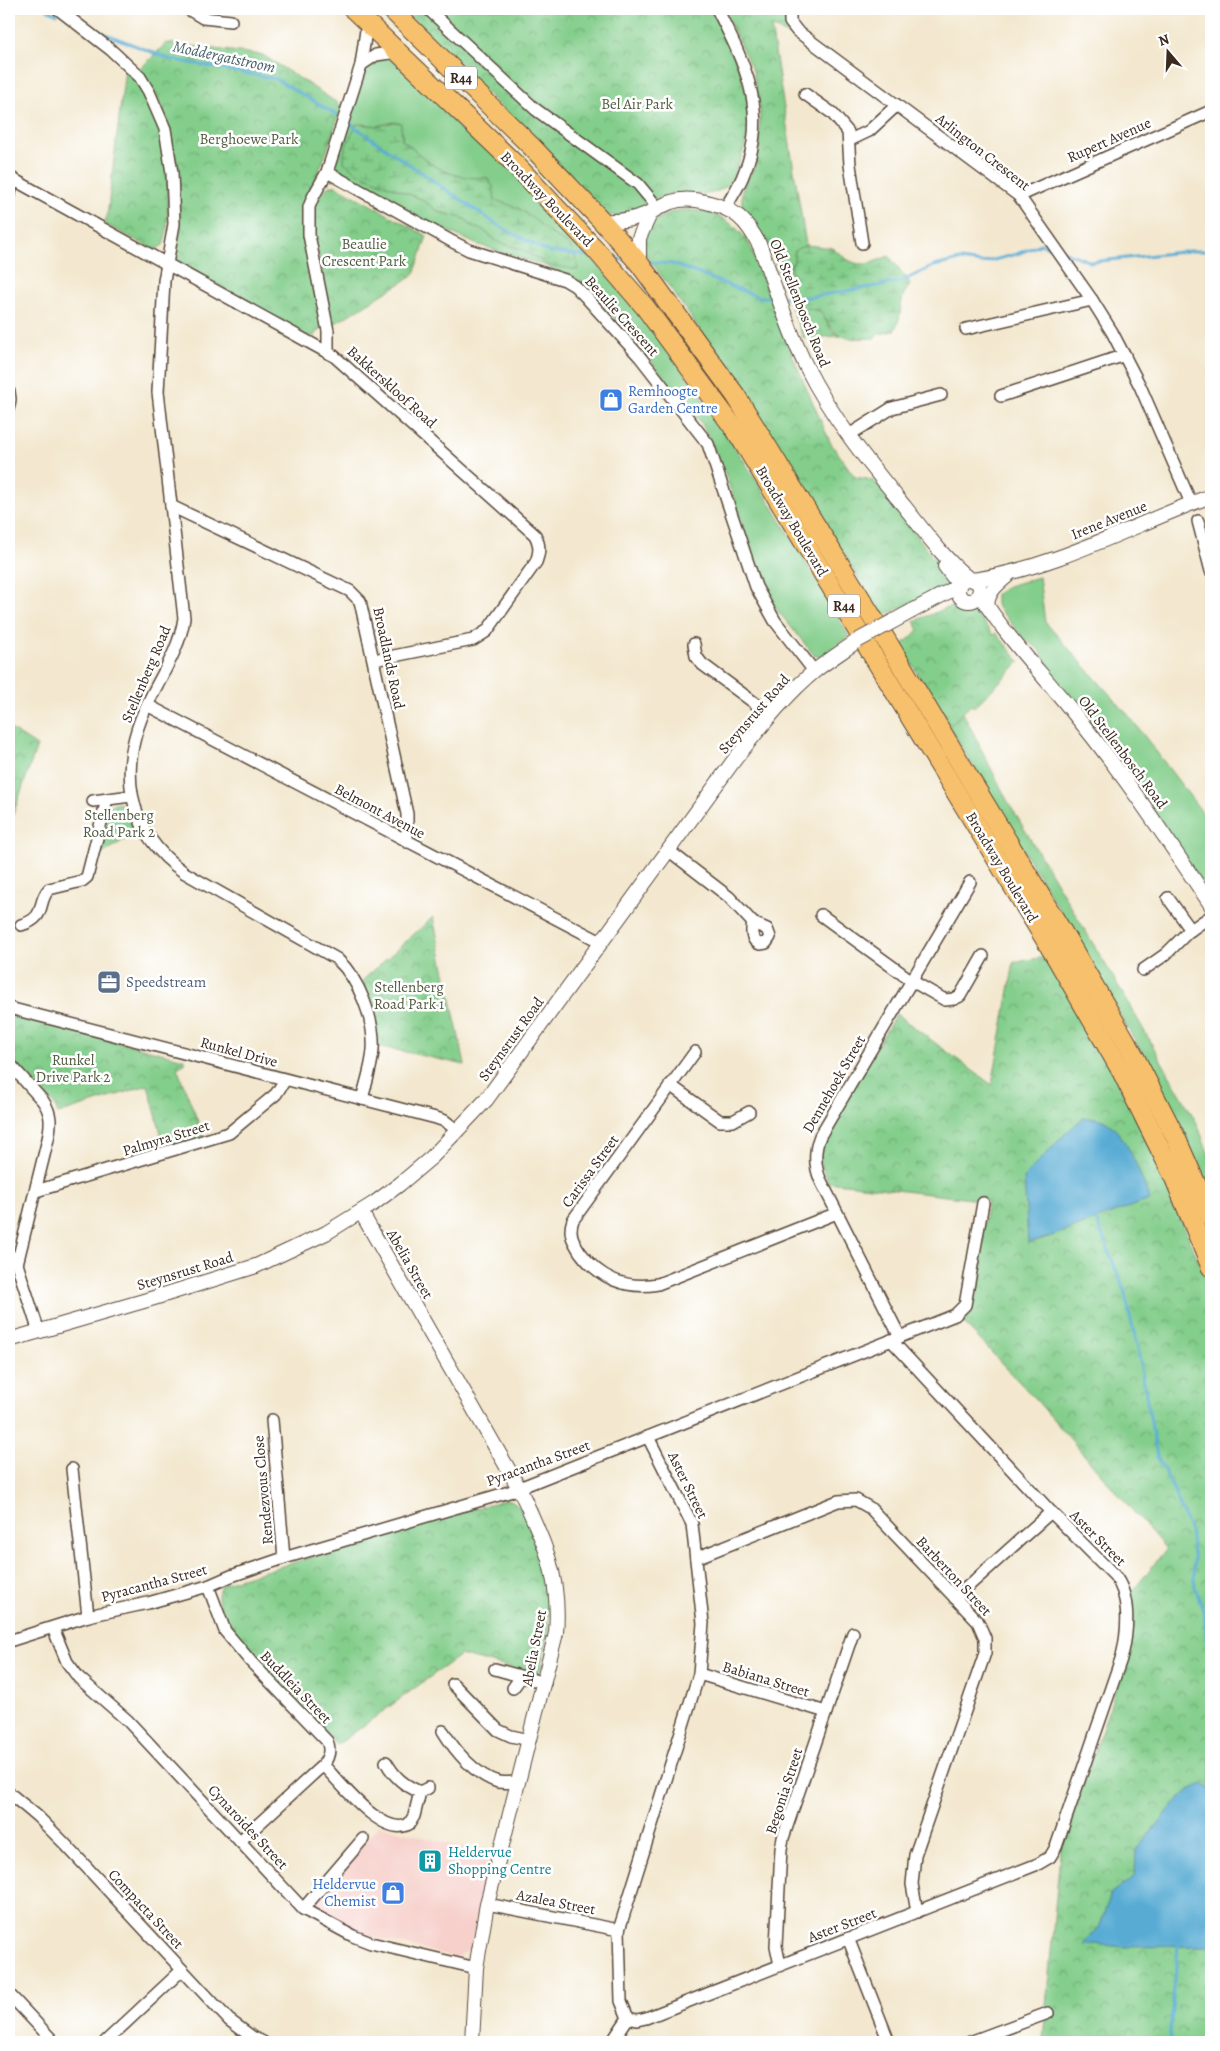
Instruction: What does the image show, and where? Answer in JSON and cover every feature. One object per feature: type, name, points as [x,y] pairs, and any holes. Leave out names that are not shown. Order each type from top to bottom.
[{"type":"main road","name":"Broadway Boulevard","points":[[353,9],[517,166],[596,250],[645,307],[738,432],[1056,957],[1117,1063],[1174,1178],[1211,1268]]},
{"type":"main road","name":"Broadway Boulevard","points":[[391,9],[532,147],[602,222],[639,264],[708,355],[755,425],[1069,943],[1145,1077],[1176,1138],[1211,1218]]},
{"type":"street","name":"Stellenberg Road","points":[[58,9],[111,50],[140,77],[162,122],[169,148],[174,207],[173,237],[164,281],[158,392],[184,618],[177,645],[147,705],[134,743],[129,776],[131,796],[148,834],[159,852],[169,862],[336,959],[346,968],[359,988],[372,1038],[373,1050],[362,1099]]},
{"type":"street","points":[[188,9],[202,18],[232,21]]},
{"type":"street","points":[[428,9],[535,109],[638,184],[654,210],[638,238],[639,264]]},
{"type":"street","points":[[718,9],[748,75],[752,93],[754,120],[749,160],[744,175],[726,207]]},
{"type":"street","name":"Arlington Crescent","points":[[790,9],[789,18],[794,29],[1019,196],[1092,300],[1125,355],[1191,503]]},
{"type":"street","points":[[328,353],[328,331],[309,235],[308,221],[313,196],[327,172],[361,65],[367,23]]},
{"type":"street","points":[[361,65],[376,55],[397,52]]},
{"type":"street","points":[[804,94],[840,121],[848,132],[850,140],[850,165],[862,243]]},
{"type":"street","points":[[850,140],[869,131],[897,105]]},
{"type":"street","name":"Rupert Avenue","points":[[1019,196],[1211,111]]},
{"type":"street","name":"Beaulie Crescent","points":[[327,172],[469,250],[553,275],[575,286],[640,357],[708,444],[756,588],[774,621],[820,667]]},
{"type":"street","points":[[9,198],[11,178]]},
{"type":"street","name":"Bakkerskloof Road","points":[[11,178],[334,356],[535,535],[539,542],[540,551],[536,562],[487,631],[481,636],[472,640],[374,660]]},
{"type":"street","name":"Old Stellenbosch Road","points":[[602,222],[626,221],[684,199],[726,207],[742,219],[754,234],[806,365],[819,390],[861,454],[955,567],[969,589],[987,606],[999,625]]},
{"type":"street","points":[[966,329],[1092,300]]},
{"type":"street","points":[[1001,396],[1125,355]]},
{"type":"street","points":[[9,392],[9,406]]},
{"type":"street","points":[[849,435],[892,408],[941,395]]},
{"type":"street","name":"Irene Avenue","points":[[969,589],[1104,541],[1211,496]]},
{"type":"street","name":"Broadlands Road","points":[[171,506],[350,591],[360,601],[406,814],[407,842]]},
{"type":"street","points":[[1198,521],[1211,571]]},
{"type":"street","name":"Old Stellenbosch Road","points":[[921,527],[926,538],[1061,697],[1113,763],[1211,905]]},
{"type":"street","points":[[936,544],[965,568],[976,574],[990,577]]},
{"type":"street","points":[[987,606],[988,597],[992,589],[1012,574]]},
{"type":"street","name":"Irene Avenue","points":[[969,589],[990,577],[1012,574]]},
{"type":"street","name":"Steynsrust Road","points":[[9,1340],[256,1266],[304,1245],[361,1212],[426,1163],[486,1100],[735,759],[772,715],[820,667],[857,641],[927,604],[969,589]]},
{"type":"street","points":[[694,644],[696,656],[702,664],[772,715]]},
{"type":"street","name":"Belmont Avenue","points":[[147,705],[601,942]]},
{"type":"street","points":[[93,801],[131,796]]},
{"type":"street","points":[[21,925],[35,919],[48,889],[82,881],[87,876],[107,799]]},
{"type":"street","points":[[668,850],[729,896],[753,923]]},
{"type":"street","name":"Dennehoek Street","points":[[896,1338],[817,1171],[815,1156],[817,1142],[970,882]]},
{"type":"street","points":[[1168,898],[1191,930]]},
{"type":"street","points":[[820,914],[912,981],[945,1000],[954,1000],[960,996],[983,956]]},
{"type":"street","points":[[1143,970],[1166,954],[1191,930],[1211,916]]},
{"type":"street","name":"Runkel Drive","points":[[9,1008],[445,1121],[458,1131]]},
{"type":"street","name":"Carissa Street","points":[[695,1052],[573,1220],[570,1231],[574,1242],[590,1265],[600,1274],[617,1281],[645,1287],[658,1284],[838,1214]]},
{"type":"street","points":[[9,1063],[43,1101],[50,1113],[51,1127],[17,1264]]},
{"type":"street","name":"Palmyra Street","points":[[36,1191],[218,1138],[229,1133],[276,1094],[285,1080]]},
{"type":"street","points":[[670,1085],[725,1123],[734,1121],[749,1112]]},
{"type":"street","name":"Pyracantha Street","points":[[9,1641],[88,1616],[148,1603],[208,1586],[230,1576],[284,1558],[519,1488],[955,1315],[963,1310],[966,1301],[983,1203]]},
{"type":"street","name":"Abelia Street","points":[[361,1212],[519,1488],[541,1535],[556,1582],[558,1610],[556,1633],[545,1683],[487,1904],[476,1968],[472,2042]]},
{"type":"street","points":[[9,1254],[17,1264],[38,1332]]},
{"type":"street","name":"Aster Street","points":[[648,1437],[689,1517],[694,1531],[703,1623],[698,1674],[619,1930],[621,2001],[628,2018],[637,2020],[1038,1864],[1050,1857],[1056,1847],[1120,1665],[1126,1632],[1125,1598],[1122,1588],[1114,1575],[1051,1512],[896,1338]]},
{"type":"street","name":"Rendezvous Close","points":[[272,1420],[284,1558]]},
{"type":"street","points":[[72,1469],[88,1616]]},
{"type":"street","name":"Barberton Street","points":[[696,1558],[838,1501],[850,1499],[861,1502],[870,1508],[978,1622],[983,1631],[986,1645],[915,1855],[912,1884],[917,1912]]},
{"type":"street","points":[[955,1598],[1051,1512]]},
{"type":"street","name":"Buddleia Street","points":[[208,1586],[220,1622],[228,1635],[327,1740],[329,1752],[323,1765]]},
{"type":"street","name":"Cynaroides Street","points":[[53,1628],[67,1662],[79,1678],[128,1721],[303,1909],[353,1936],[371,1943],[476,1968]]},
{"type":"street","name":"Begonia Street","points":[[780,1965],[776,1946],[781,1849],[853,1633]]},
{"type":"street","points":[[495,1669],[545,1683]]},
{"type":"street","name":"Babiana Street","points":[[698,1674],[826,1712]]},
{"type":"street","points":[[513,1688],[521,1677]]},
{"type":"street","points":[[453,1684],[498,1730],[511,1736],[530,1740]]},
{"type":"street","points":[[444,1731],[458,1755],[483,1773],[499,1782],[518,1782]]},
{"type":"street","points":[[240,1841],[323,1765],[376,1818],[393,1826],[406,1826],[412,1821],[424,1790],[402,1783],[395,1777],[386,1762]]},
{"type":"street","name":"Compacta Street","points":[[9,1793],[37,1816],[65,1844],[230,2020],[252,2037],[263,2042]]},
{"type":"street","points":[[303,1909],[364,1839]]},
{"type":"street","name":"Azalea Street","points":[[487,1904],[619,1930]]},
{"type":"street","points":[[848,1938],[889,2042]]},
{"type":"street","points":[[105,2042],[182,1970]]},
{"type":"street","points":[[9,1994],[54,2042]]},
{"type":"street","points":[[970,2042],[1048,2013]]},
{"type":"street","points":[[612,2042],[628,2018]]},
{"type":"shaded area","points":[[379,1825],[490,1855],[471,1948],[456,1958],[365,1935],[311,1907]]},
{"type":"green space","name":"Bel Air Park","points":[[403,9],[712,9],[738,65],[748,104],[745,144],[733,177],[725,186],[712,193],[669,194],[632,215],[609,216]]},
{"type":"green space","points":[[723,9],[784,10],[785,22],[791,36],[771,27],[806,245],[796,250],[794,262],[791,265],[792,298],[797,306],[820,311],[832,331],[841,336],[803,338],[768,244],[742,206],[742,189],[753,170],[759,151],[760,109],[753,71]]},
{"type":"green space","name":"Berghoewe Park","points":[[166,43],[263,55],[342,106],[324,159],[308,196],[303,218],[304,235],[321,321],[321,328],[315,336],[305,336],[178,262],[180,224],[178,184],[172,143],[160,103],[151,86],[139,70]]},
{"type":"green space","points":[[388,58],[396,63],[519,179],[598,265],[684,372],[734,446],[781,521],[849,636],[829,650],[830,653],[821,658],[814,655],[772,604],[764,589],[723,467],[702,424],[629,334],[583,284],[546,266],[476,244],[426,221],[339,171],[336,165],[337,157],[366,70],[375,60]],"holes":[[[394,122],[403,132],[402,140],[430,163],[443,171],[457,175],[487,178],[493,187],[495,200],[539,223],[548,232],[570,246],[548,265],[521,249],[498,242],[483,230],[472,227],[465,219],[439,212],[421,199],[358,173],[348,142],[361,124],[378,126]]]},
{"type":"green space","name":"Berghoewe Park","points":[[125,69],[147,96],[156,114],[162,141],[167,180],[168,218],[163,245],[155,250],[105,224]]},
{"type":"green space","points":[[394,122],[401,123],[402,140],[436,167],[457,175],[487,178],[493,187],[495,200],[518,208],[548,232],[570,246],[578,270],[548,265],[521,249],[498,242],[483,230],[472,227],[465,219],[439,212],[421,199],[358,173],[344,162],[346,146],[356,124],[378,126]]},
{"type":"green space","name":"Beaulie Crescent Park","points":[[330,186],[336,186],[427,236],[414,275],[334,324],[332,324],[314,233],[314,213],[318,201]]},
{"type":"green space","points":[[682,210],[712,214],[736,228],[749,243],[796,364],[830,442],[855,477],[872,480],[882,488],[948,578],[948,584],[945,588],[882,616],[740,386],[645,253],[645,235],[653,223],[658,218]]},
{"type":"green space","points":[[806,245],[833,248],[834,251],[848,260],[860,264],[870,263],[889,256],[910,283],[902,299],[897,326],[894,331],[878,334],[875,338],[847,338],[836,333],[831,328],[820,311],[797,305],[792,295],[791,287],[794,253],[796,248]]},
{"type":"green space","points":[[1039,577],[1045,622],[1130,717],[1211,824],[1211,896],[1103,736],[1047,671],[1050,669],[1044,663],[1042,653],[1025,640],[996,605],[996,594],[1008,586]]},
{"type":"green space","points":[[955,605],[967,607],[977,614],[993,635],[996,633],[1020,662],[974,707],[971,705],[949,726],[901,646],[919,630],[914,621]]},
{"type":"green space","points":[[963,713],[1007,800],[1119,987],[1197,1123],[1211,1161],[1211,1195],[1180,1126],[1138,1046],[1076,938],[949,726]]},
{"type":"green space","points":[[9,728],[37,746],[9,826]]},
{"type":"green space","name":"Stellenberg Road Park 2","points":[[114,803],[124,805],[130,811],[139,830],[102,854],[96,855],[111,805]]},
{"type":"green space","name":"Stellenberg Road Park 1","points":[[433,917],[465,1065],[378,1046],[377,1031],[362,981]]},
{"type":"green space","points":[[1046,957],[1098,1045],[1135,1115],[1211,1291],[1211,2042],[1044,2042],[1043,2039],[1060,1853],[1131,1644],[1129,1593],[1166,1549],[1039,1403],[963,1322],[968,1309],[988,1201],[828,1182],[820,1162],[821,1143],[896,1014],[992,1085],[1014,962]]},
{"type":"green space","name":"Runkel Drive Park 2","points":[[15,1015],[184,1059],[186,1063],[177,1068],[204,1137],[165,1148],[148,1085],[58,1114],[54,1104],[12,1059],[9,1052],[9,1019]]},
{"type":"green space","points":[[507,1499],[515,1503],[523,1513],[537,1545],[547,1582],[549,1616],[539,1675],[460,1655],[337,1745],[229,1629],[224,1618],[219,1605],[218,1592],[225,1583]]},
{"type":"water","points":[[1083,1118],[1103,1120],[1119,1134],[1132,1156],[1150,1200],[1028,1243],[1024,1177]]},
{"type":"water","points":[[1204,1784],[1211,1788],[1211,1946],[1123,1947],[1094,1944],[1084,1946],[1091,1934],[1099,1928],[1111,1894],[1135,1876],[1136,1850],[1174,1804],[1190,1789]]},
{"type":"waterway","name":"Moddergatstroom","points":[[47,9],[57,14]]},
{"type":"waterway","name":"Moddergatstroom","points":[[90,28],[170,59],[276,79],[337,115]]},
{"type":"waterway","name":"Moddergatstroom","points":[[349,123],[499,226],[549,252],[591,256]]},
{"type":"waterway","name":"Moddergatstroom","points":[[784,297],[811,297],[900,282],[934,266],[960,260],[982,263],[1017,254],[1041,244],[1049,247]]},
{"type":"waterway","name":"Moddergatstroom","points":[[1062,251],[1091,262],[1190,251],[1211,251]]},
{"type":"waterway","name":"Moddergatstroom","points":[[612,258],[625,260]]},
{"type":"waterway","name":"Moddergatstroom","points":[[647,262],[673,264],[759,297],[773,297]]},
{"type":"waterway","points":[[1096,1219],[1124,1290],[1138,1350],[1157,1456],[1174,1491],[1190,1532],[1195,1587],[1204,1613],[1207,1638],[1211,1645]]},
{"type":"waterway","points":[[1169,2042],[1178,1946]]},
{"type":"place","name":"Remhoogte Garden Centre","points":[[611,400]]},
{"type":"place","name":"Speedstream","points":[[109,982]]},
{"type":"place","name":"Heldervue Shopping Centre","points":[[430,1861]]},
{"type":"place","name":"Heldervue Chemist","points":[[393,1893]]}]
